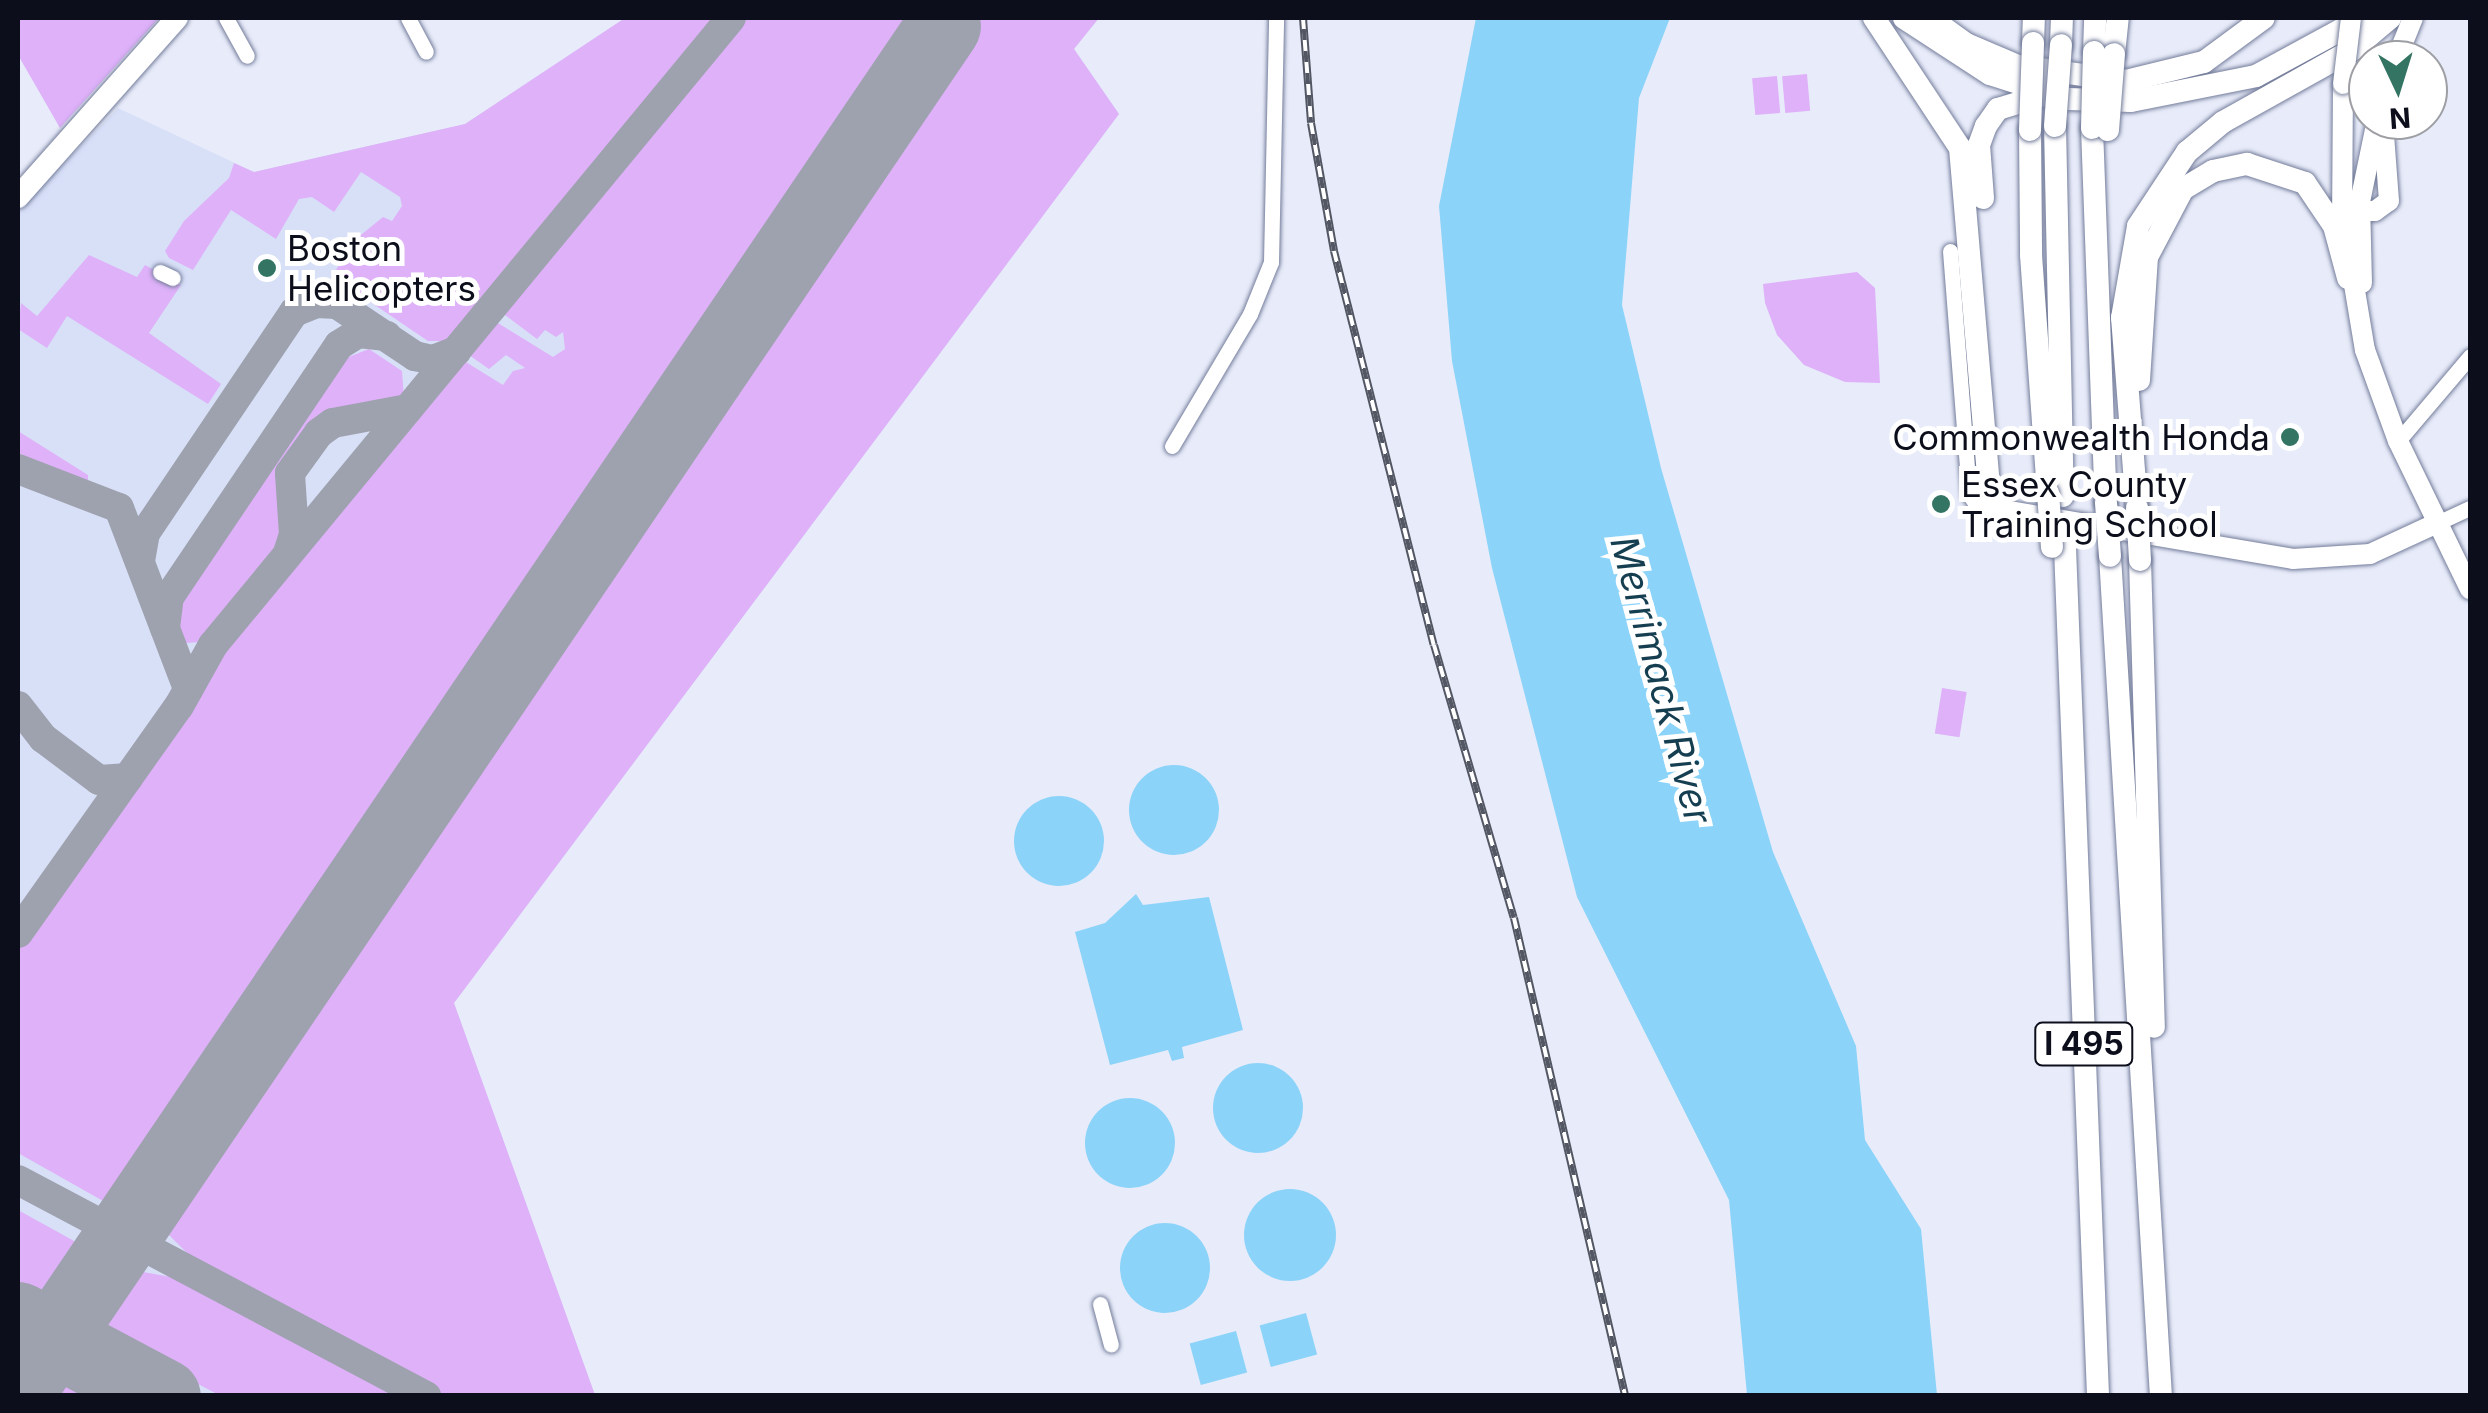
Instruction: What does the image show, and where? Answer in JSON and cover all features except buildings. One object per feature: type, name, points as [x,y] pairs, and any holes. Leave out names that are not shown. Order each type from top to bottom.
[{"type":"highway","points":[[18,197],[178,18]]},
{"type":"highway","points":[[1874,18],[1960,148],[1990,486],[2004,510]]},
{"type":"highway","points":[[1904,18],[1976,68],[2048,95],[2131,102],[2210,90],[2283,65],[2363,18]]},
{"type":"highway","points":[[1930,18],[1966,44],[2018,66],[2126,80],[2204,62],[2264,18]]},
{"type":"highway","points":[[2034,18],[2031,255],[2055,494]]},
{"type":"highway","name":"I 495","points":[[2062,18],[2056,126],[2055,494],[2069,692],[2098,1396]]},
{"type":"highway","name":"I 495","points":[[2095,18],[2104,53],[2093,250],[2161,1396]]},
{"type":"highway","points":[[2104,53],[2118,18]]},
{"type":"highway","points":[[2151,1195],[2155,1052],[2140,560],[2122,318],[2138,226],[2187,152],[2223,122],[2352,50],[2390,18]]},
{"type":"highway","points":[[2004,510],[1979,145],[1998,110],[2048,95]]},
{"type":"highway","points":[[2137,508],[2141,298],[2157,231],[2182,189],[2213,170],[2247,164],[2304,182],[2334,226],[2348,278]]},
{"type":"main road","points":[[2351,18],[2343,84],[2342,176],[2348,278],[2364,350],[2398,441],[2435,524],[2470,588]]},
{"type":"main road","points":[[2376,140],[2360,211],[2364,297],[2398,441]]},
{"type":"main road","points":[[2360,211],[2375,211],[2389,201],[2382,140]]},
{"type":"main road","points":[[2342,176],[2360,211]]},
{"type":"main road","points":[[2004,510],[2293,559],[2370,554],[2435,524]]},
{"type":"street","points":[[226,18],[247,56]]},
{"type":"street","points":[[408,18],[426,52]]},
{"type":"street","points":[[1172,446],[1250,314],[1271,262],[1276,18]]},
{"type":"street","points":[[1950,251],[1969,494],[1975,503],[2004,510]]},
{"type":"street","points":[[2398,441],[2470,356]]},
{"type":"street","points":[[2435,524],[2470,508]]},
{"type":"street","points":[[1100,1304],[1111,1345]]},
{"type":"shaded area","points":[[18,18],[159,18],[60,128],[18,55]]},
{"type":"shaded area","points":[[625,18],[1099,18],[1074,49],[1119,114],[454,1003],[595,1395],[18,1395],[18,211],[118,108],[254,172],[465,124]]},
{"type":"shaded area","points":[[625,18],[720,18],[451,341],[428,341],[332,276],[356,239],[383,217],[392,221],[402,206],[400,197],[361,172],[334,212],[312,197],[299,199],[276,239],[231,210],[193,270],[169,258],[165,251],[184,221],[229,178],[234,163],[254,172],[465,124]]},
{"type":"shaded area","points":[[747,18],[902,18],[909,29],[112,1206],[18,1153],[18,947],[219,653],[461,359],[503,385],[513,371],[525,368],[506,355],[489,369],[466,353],[493,320],[553,357],[565,349],[563,332],[556,337],[545,330],[537,339],[501,312]]},
{"type":"shaded area","points":[[947,18],[1099,18],[1074,49],[1119,114],[454,1003],[595,1395],[444,1395],[192,1258],[160,1226],[971,36]]},
{"type":"shaded area","points":[[1807,74],[1810,111],[1785,113],[1782,76]]},
{"type":"shaded area","points":[[1777,76],[1780,113],[1755,115],[1752,78]]},
{"type":"shaded area","points":[[89,255],[137,277],[145,265],[181,285],[149,333],[221,384],[208,404],[67,316],[47,348],[18,329],[21,303],[37,316]]},
{"type":"shaded area","points":[[1857,272],[1875,288],[1880,383],[1845,382],[1804,365],[1777,335],[1765,303],[1763,284]]},
{"type":"shaded area","points":[[369,349],[402,371],[404,398],[399,407],[323,414],[280,467],[285,544],[202,642],[186,643],[175,630],[175,611],[346,358]]},
{"type":"shaded area","points":[[18,431],[88,475],[88,486],[18,459]]},
{"type":"shaded area","points":[[1942,688],[1967,692],[1959,737],[1935,733]]},
{"type":"shaded area","points":[[18,1210],[85,1247],[46,1304],[18,1289]]},
{"type":"shaded area","points":[[132,1270],[171,1277],[405,1395],[219,1395],[91,1328]]},
{"type":"shaded area","points":[[62,1372],[107,1395],[45,1395]]},
{"type":"water","name":"Merrimack River","points":[[1476,18],[1670,18],[1639,98],[1622,305],[1661,468],[1773,852],[1856,1046],[1865,1140],[1921,1229],[1937,1395],[1747,1395],[1729,1200],[1577,897],[1492,568],[1452,361],[1439,206]]},
{"type":"water","points":[[1174,765],[1191,768],[1206,778],[1216,793],[1216,827],[1206,842],[1191,852],[1174,855],[1157,852],[1142,842],[1132,827],[1129,810],[1132,793],[1142,778],[1157,768]]},
{"type":"water","points":[[1059,796],[1091,809],[1104,841],[1091,873],[1059,886],[1027,873],[1014,841],[1027,809]]},
{"type":"water","points":[[1136,894],[1143,905],[1209,897],[1243,1030],[1182,1047],[1184,1058],[1172,1061],[1168,1050],[1110,1065],[1075,932],[1105,923]]},
{"type":"water","points":[[1258,1063],[1275,1066],[1290,1076],[1300,1091],[1300,1125],[1290,1140],[1275,1150],[1258,1153],[1241,1150],[1226,1140],[1216,1125],[1213,1108],[1216,1091],[1226,1076],[1241,1066]]},
{"type":"water","points":[[1130,1098],[1162,1111],[1175,1143],[1162,1175],[1130,1188],[1098,1175],[1085,1143],[1098,1111]]},
{"type":"water","points":[[1290,1189],[1323,1202],[1336,1235],[1323,1268],[1290,1281],[1257,1268],[1244,1235],[1257,1202]]},
{"type":"water","points":[[1165,1223],[1197,1236],[1210,1268],[1197,1300],[1165,1313],[1133,1300],[1120,1268],[1133,1236]]},
{"type":"water","points":[[1306,1313],[1317,1355],[1271,1367],[1260,1325]]},
{"type":"water","points":[[1236,1331],[1247,1373],[1201,1385],[1190,1343]]},
{"type":"taxiway","points":[[18,933],[179,706],[213,645],[731,18]]},
{"type":"taxiway","points":[[930,18],[943,26]]},
{"type":"taxiway","points":[[140,561],[145,533],[294,312],[316,303],[337,304],[415,356],[433,360],[456,351]]},
{"type":"taxiway","points":[[165,628],[169,597],[339,345],[358,333],[387,336]]},
{"type":"taxiway","points":[[288,553],[294,534],[290,473],[319,433],[333,423],[408,409]]},
{"type":"taxiway","points":[[18,469],[119,508],[188,689]]},
{"type":"taxiway","points":[[18,706],[43,738],[99,780],[128,778]]},
{"type":"taxiway","points":[[18,1180],[426,1396]]},
{"type":"taxiway","points":[[18,1392],[24,1380]]},
{"type":"runway","points":[[18,1390],[943,26]]},
{"type":"runway","points":[[18,1319],[163,1396]]},
{"type":"railway","points":[[1303,18],[1311,123],[1334,251],[1434,645],[1514,918],[1625,1396]]},
{"type":"place","name":"Boston Helicopters","points":[[267,268]]},
{"type":"place","name":"Commonwealth Honda","points":[[2290,437]]},
{"type":"place","name":"Essex County Training School","points":[[1941,504]]}]
